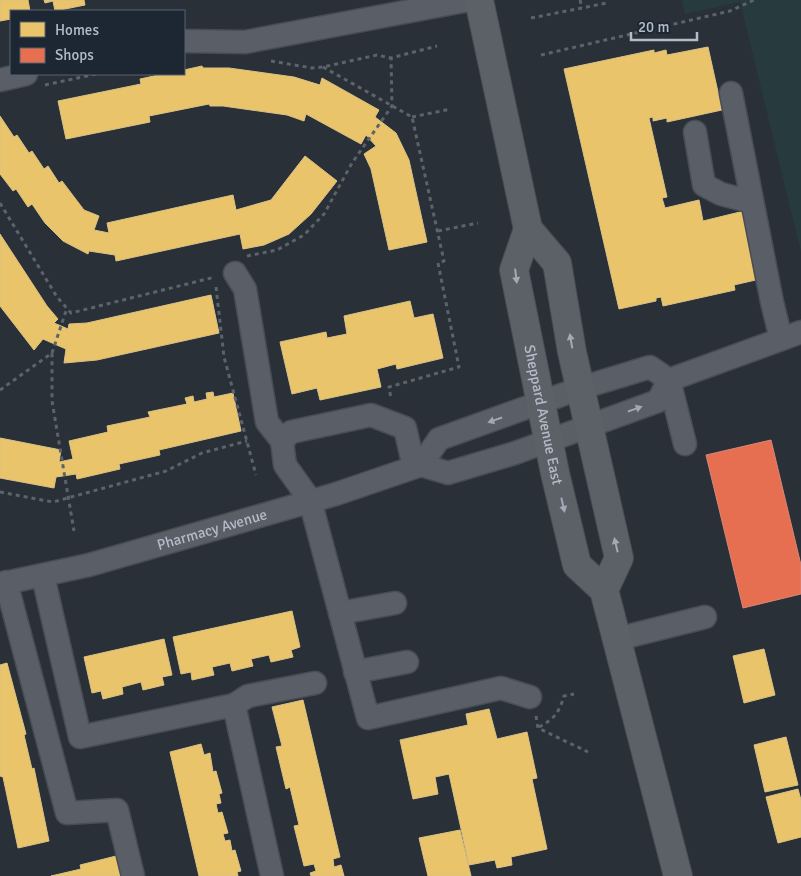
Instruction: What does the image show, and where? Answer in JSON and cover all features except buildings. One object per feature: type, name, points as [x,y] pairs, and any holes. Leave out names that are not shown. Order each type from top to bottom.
[{"type":"main road","points":[[479,0],[528,229],[557,262],[581,388],[619,558],[604,590],[678,876]]},
{"type":"main road","name":"Sheppard Avenue East","points":[[528,229],[514,270],[548,440],[577,566],[604,590]]},
{"type":"street","points":[[185,41],[245,42],[469,0]]},
{"type":"street","points":[[0,80],[32,80]]},
{"type":"street","points":[[418,466],[448,473],[590,426],[658,401],[669,380],[791,336],[752,202],[731,93]]},
{"type":"street","points":[[695,132],[704,186],[721,194],[752,202]]},
{"type":"street","points":[[228,269],[245,289],[267,422],[282,441],[285,465],[310,500],[368,718],[501,688],[530,697]]},
{"type":"street","points":[[418,466],[439,440],[581,388],[650,368],[669,380],[686,444]]},
{"type":"street","points":[[282,441],[291,432],[371,415],[405,428],[418,466]]},
{"type":"street","name":"Pharmacy Avenue","points":[[3,583],[89,565],[418,466]]},
{"type":"street","points":[[43,576],[80,737],[234,705],[248,696],[315,683]]},
{"type":"street","points":[[3,583],[67,813],[117,810],[133,876]]},
{"type":"street","points":[[340,613],[395,603]]},
{"type":"street","points":[[617,639],[705,617]]},
{"type":"street","points":[[356,672],[407,662]]},
{"type":"street","points":[[234,705],[272,876]]},
{"type":"path","points":[[580,0],[582,8]]},
{"type":"path","points":[[540,55],[730,11],[754,0]]},
{"type":"path","points":[[531,18],[607,3]]},
{"type":"path","points":[[262,59],[312,68],[377,55],[391,58],[437,46]]},
{"type":"path","points":[[0,203],[56,297],[71,313],[228,269],[277,250],[304,235],[324,214],[352,163],[392,106],[391,58]]},
{"type":"path","points":[[323,67],[412,118],[452,110]]},
{"type":"path","points":[[32,80],[85,75]]},
{"type":"path","points":[[391,405],[389,387],[460,367],[438,263],[444,262],[412,118]]},
{"type":"path","points":[[438,231],[478,223]]},
{"type":"path","points":[[228,269],[224,358],[256,475]]},
{"type":"path","points":[[67,308],[52,353],[52,401],[74,531]]},
{"type":"path","points":[[0,390],[52,353]]},
{"type":"path","points":[[0,492],[53,502],[166,471],[202,453],[247,441]]},
{"type":"path","points":[[538,728],[553,720],[561,708],[564,696],[574,694]]},
{"type":"path","points":[[530,697],[538,728],[588,752]]},
{"type":"green space","points":[[682,0],[801,0],[801,252],[740,2],[685,14]]}]
